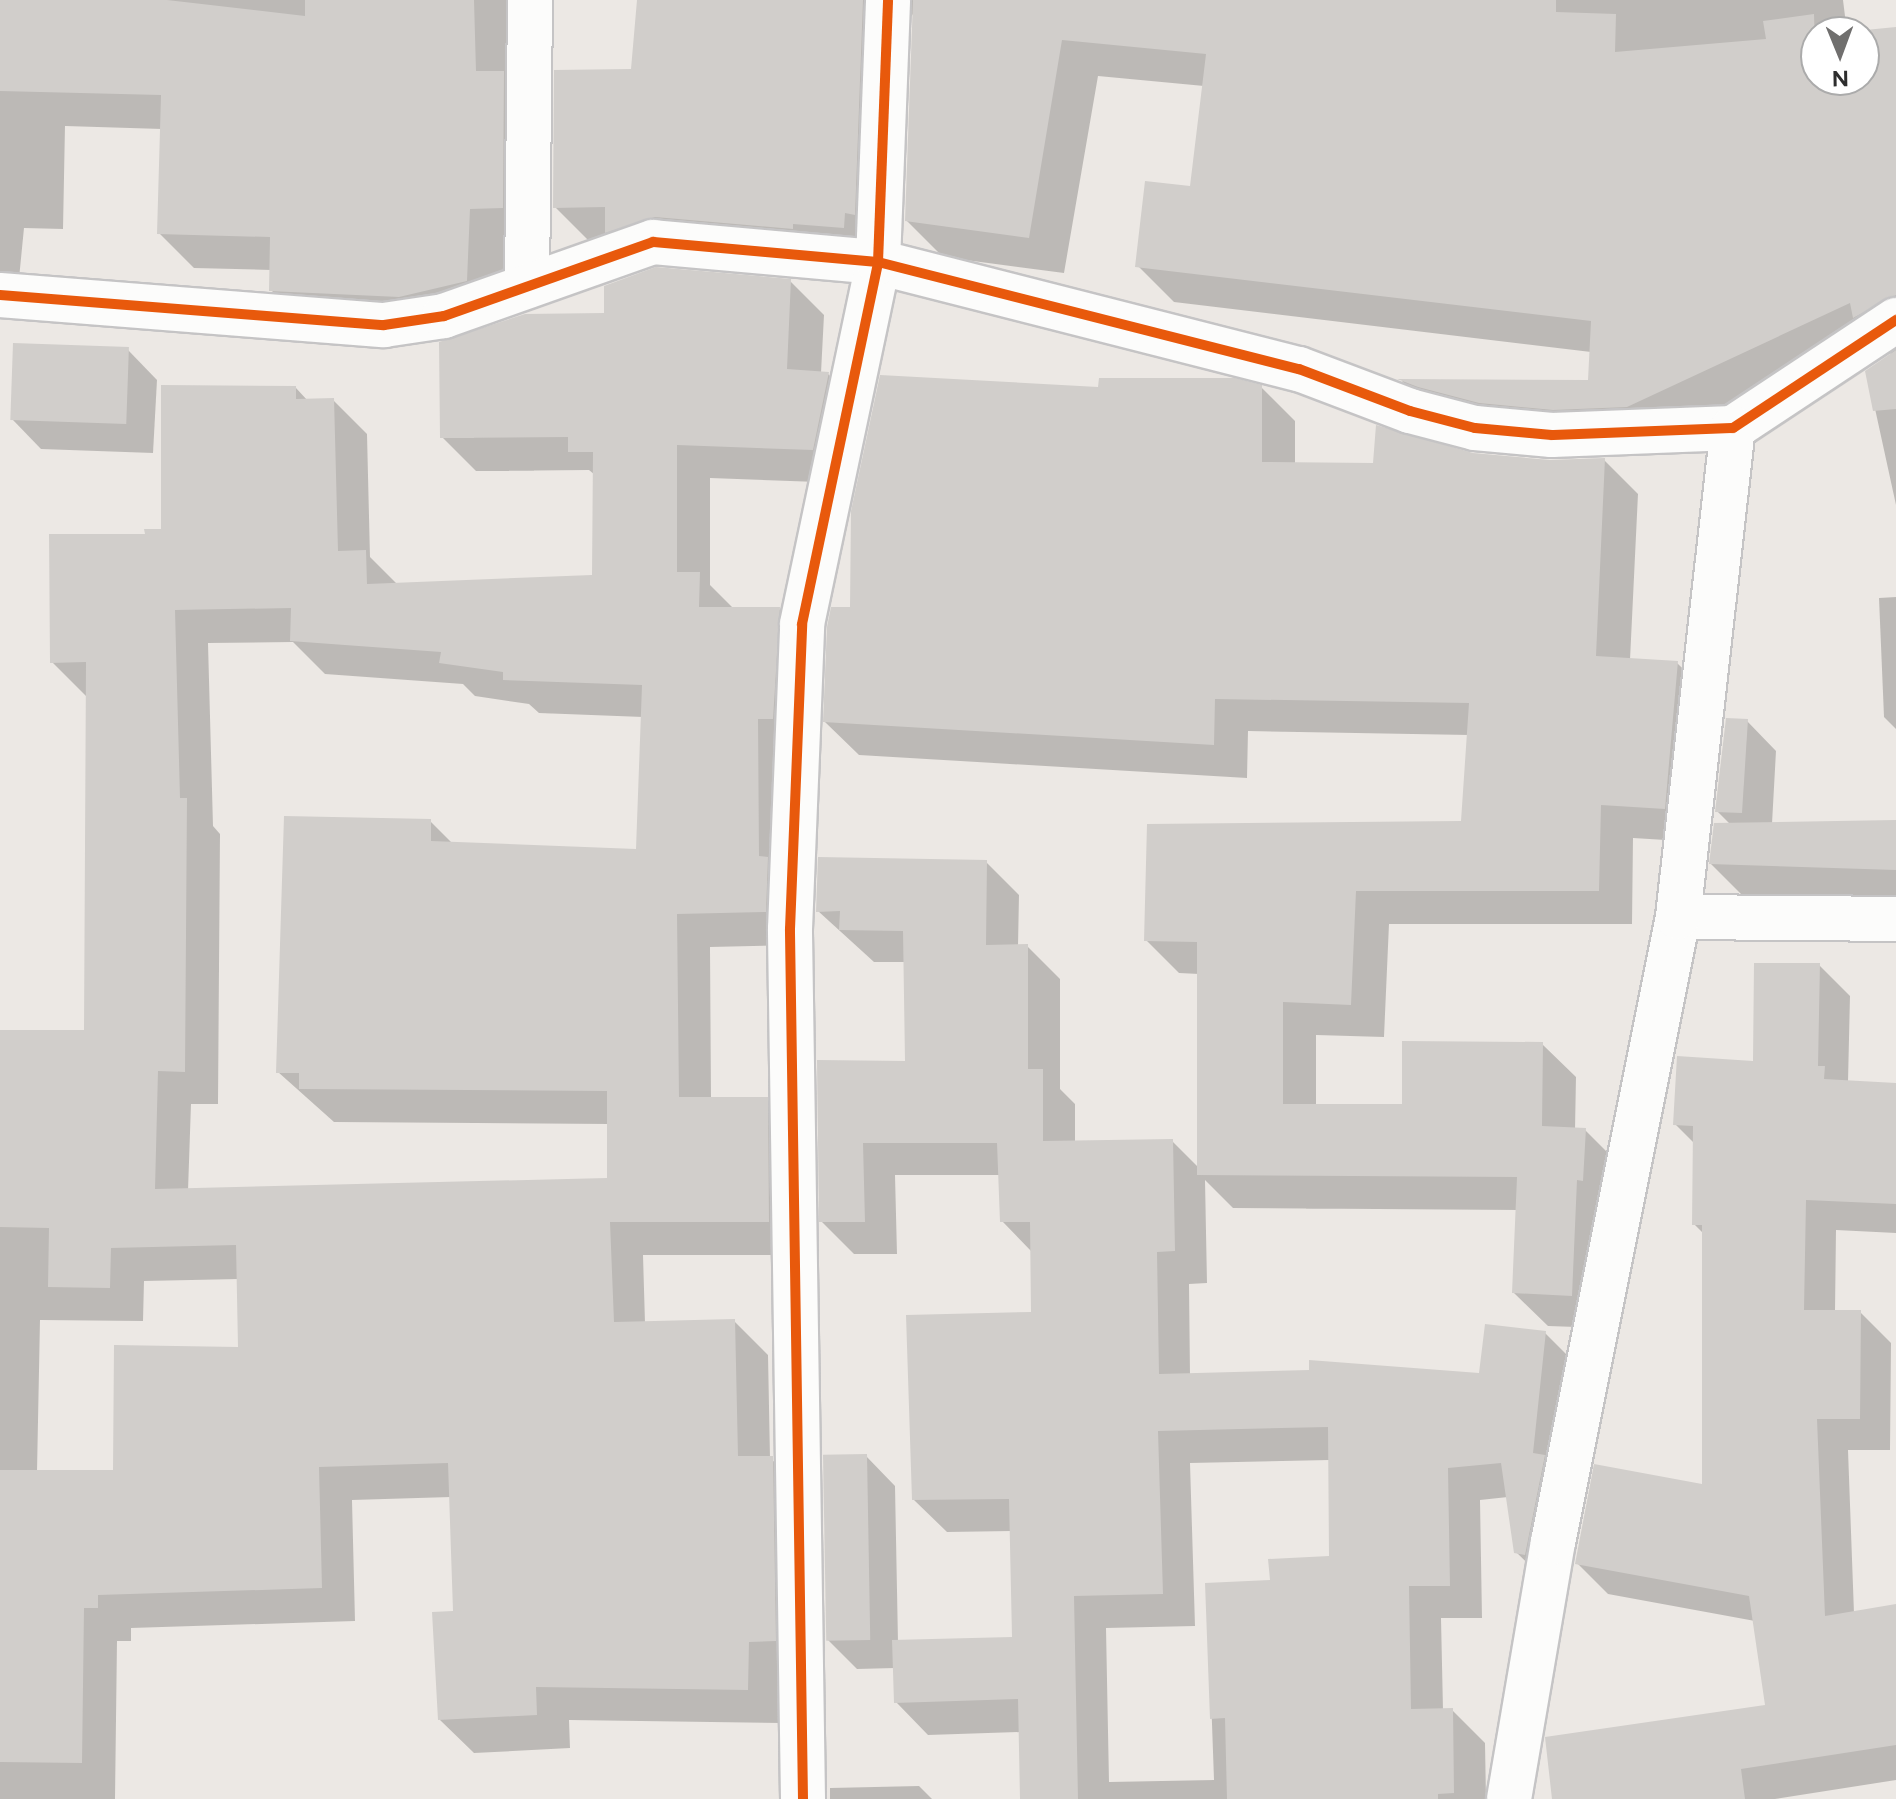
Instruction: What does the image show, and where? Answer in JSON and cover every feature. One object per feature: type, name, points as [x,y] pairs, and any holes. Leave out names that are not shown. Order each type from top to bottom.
[{"type":"street","points":[[527,286],[530,0]]},
{"type":"street","points":[[803,1799],[790,929],[802,624],[878,262],[888,0]]},
{"type":"street","points":[[0,295],[384,325],[444,316],[653,242],[878,262],[1299,369],[1410,411],[1475,428],[1552,435],[1733,428],[1896,320]]},
{"type":"street","points":[[1509,1799],[1553,1542],[1678,917],[1733,428]]},
{"type":"street","points":[[1678,917],[1896,919]]},
{"type":"building","points":[[0,0],[167,0],[305,16],[305,0],[474,0],[476,71],[504,71],[503,208],[470,209],[467,281],[399,297],[269,291],[270,237],[157,234],[161,95],[0,91]]},
{"type":"building","points":[[637,0],[863,0],[855,215],[845,213],[844,228],[793,224],[793,229],[655,217],[605,233],[605,207],[553,208],[554,70],[631,69]]},
{"type":"building","points":[[913,0],[1556,0],[1556,12],[1616,14],[1615,52],[1766,39],[1763,21],[1814,14],[1800,16],[1800,96],[1880,96],[1880,29],[1896,27],[1896,295],[1853,318],[1850,303],[1627,407],[1553,410],[1479,403],[1397,379],[1588,380],[1591,321],[1135,267],[1145,181],[1190,186],[1206,54],[1062,40],[1029,238],[905,221]]},
{"type":"building","points":[[656,267],[791,279],[787,369],[829,372],[813,450],[677,445],[677,572],[700,572],[699,607],[780,607],[773,719],[758,719],[759,856],[768,857],[766,912],[677,914],[679,1097],[768,1097],[769,1222],[610,1222],[614,1322],[735,1319],[738,1456],[773,1456],[776,1641],[749,1642],[748,1690],[536,1687],[537,1715],[438,1720],[432,1612],[453,1611],[448,1463],[319,1467],[322,1588],[98,1595],[98,1608],[84,1608],[82,1763],[0,1762],[0,1470],[113,1470],[114,1345],[238,1347],[236,1245],[111,1248],[110,1288],[48,1287],[49,1228],[0,1227],[0,1030],[84,1030],[86,662],[50,663],[49,534],[145,534],[144,529],[161,529],[161,385],[296,386],[296,399],[334,398],[338,551],[366,550],[367,584],[592,575],[593,452],[568,452],[568,437],[440,438],[439,342],[525,314],[604,313],[604,286]],"holes":[[[291,608],[290,641],[441,652],[439,663],[503,672],[503,680],[642,685],[636,849],[431,841],[431,819],[284,816],[276,1073],[299,1073],[299,1089],[607,1091],[607,1178],[155,1189],[158,1071],[185,1072],[187,798],[180,798],[175,610]]]},
{"type":"building","points":[[13,343],[129,347],[126,424],[10,420]]},
{"type":"building","points":[[1896,350],[1896,409],[1873,411],[1865,371]]},
{"type":"building","points":[[880,375],[1098,387],[1099,378],[1235,378],[1262,385],[1262,462],[1373,463],[1376,425],[1473,453],[1550,460],[1605,458],[1596,656],[1678,661],[1665,809],[1601,805],[1599,891],[1356,891],[1351,1005],[1283,1002],[1283,1104],[1402,1104],[1402,1041],[1543,1042],[1542,1126],[1586,1128],[1583,1181],[1577,1180],[1572,1296],[1512,1293],[1517,1177],[1197,1175],[1197,942],[1144,941],[1147,824],[1461,821],[1469,703],[1215,699],[1214,745],[823,722],[827,627],[831,607],[850,607],[851,511]]},
{"type":"building","points":[[1726,718],[1748,719],[1742,813],[1715,812]]},
{"type":"building","points":[[1896,820],[1896,870],[1709,864],[1714,823]]},
{"type":"building","points":[[818,857],[987,860],[986,945],[1028,944],[1028,1069],[1043,1069],[1043,1141],[1173,1139],[1175,1251],[1157,1252],[1159,1374],[1309,1370],[1309,1360],[1479,1373],[1485,1324],[1546,1331],[1533,1453],[1545,1455],[1525,1555],[1514,1553],[1501,1463],[1448,1468],[1450,1586],[1409,1586],[1411,1709],[1453,1708],[1454,1793],[1438,1794],[1438,1799],[1227,1799],[1225,1718],[1210,1719],[1205,1583],[1270,1580],[1268,1559],[1329,1556],[1328,1427],[1158,1431],[1163,1594],[1074,1596],[1078,1799],[1020,1799],[1018,1699],[894,1703],[892,1640],[1012,1637],[1009,1499],[912,1500],[906,1315],[1031,1312],[1030,1222],[1000,1222],[997,1143],[863,1143],[865,1222],[819,1222],[817,1060],[905,1061],[903,931],[839,930],[840,911],[816,912]]},
{"type":"building","points":[[1754,963],[1820,963],[1818,1066],[1825,1066],[1824,1079],[1896,1083],[1896,1204],[1806,1200],[1804,1310],[1861,1310],[1860,1419],[1817,1419],[1825,1616],[1896,1604],[1896,1745],[1741,1769],[1745,1799],[1552,1799],[1545,1737],[1765,1705],[1749,1596],[1575,1564],[1594,1464],[1702,1484],[1702,1225],[1692,1225],[1693,1126],[1673,1125],[1677,1056],[1753,1061]]},
{"type":"building","points":[[867,1454],[870,1640],[826,1641],[823,1455]]},
{"type":"cycle path","points":[[803,1799],[790,929],[802,624],[878,262],[888,0]]},
{"type":"cycle path","points":[[0,295],[384,325],[444,316],[653,242],[878,262],[1299,369],[1410,411],[1475,428],[1552,435],[1733,428],[1896,320]]}]
